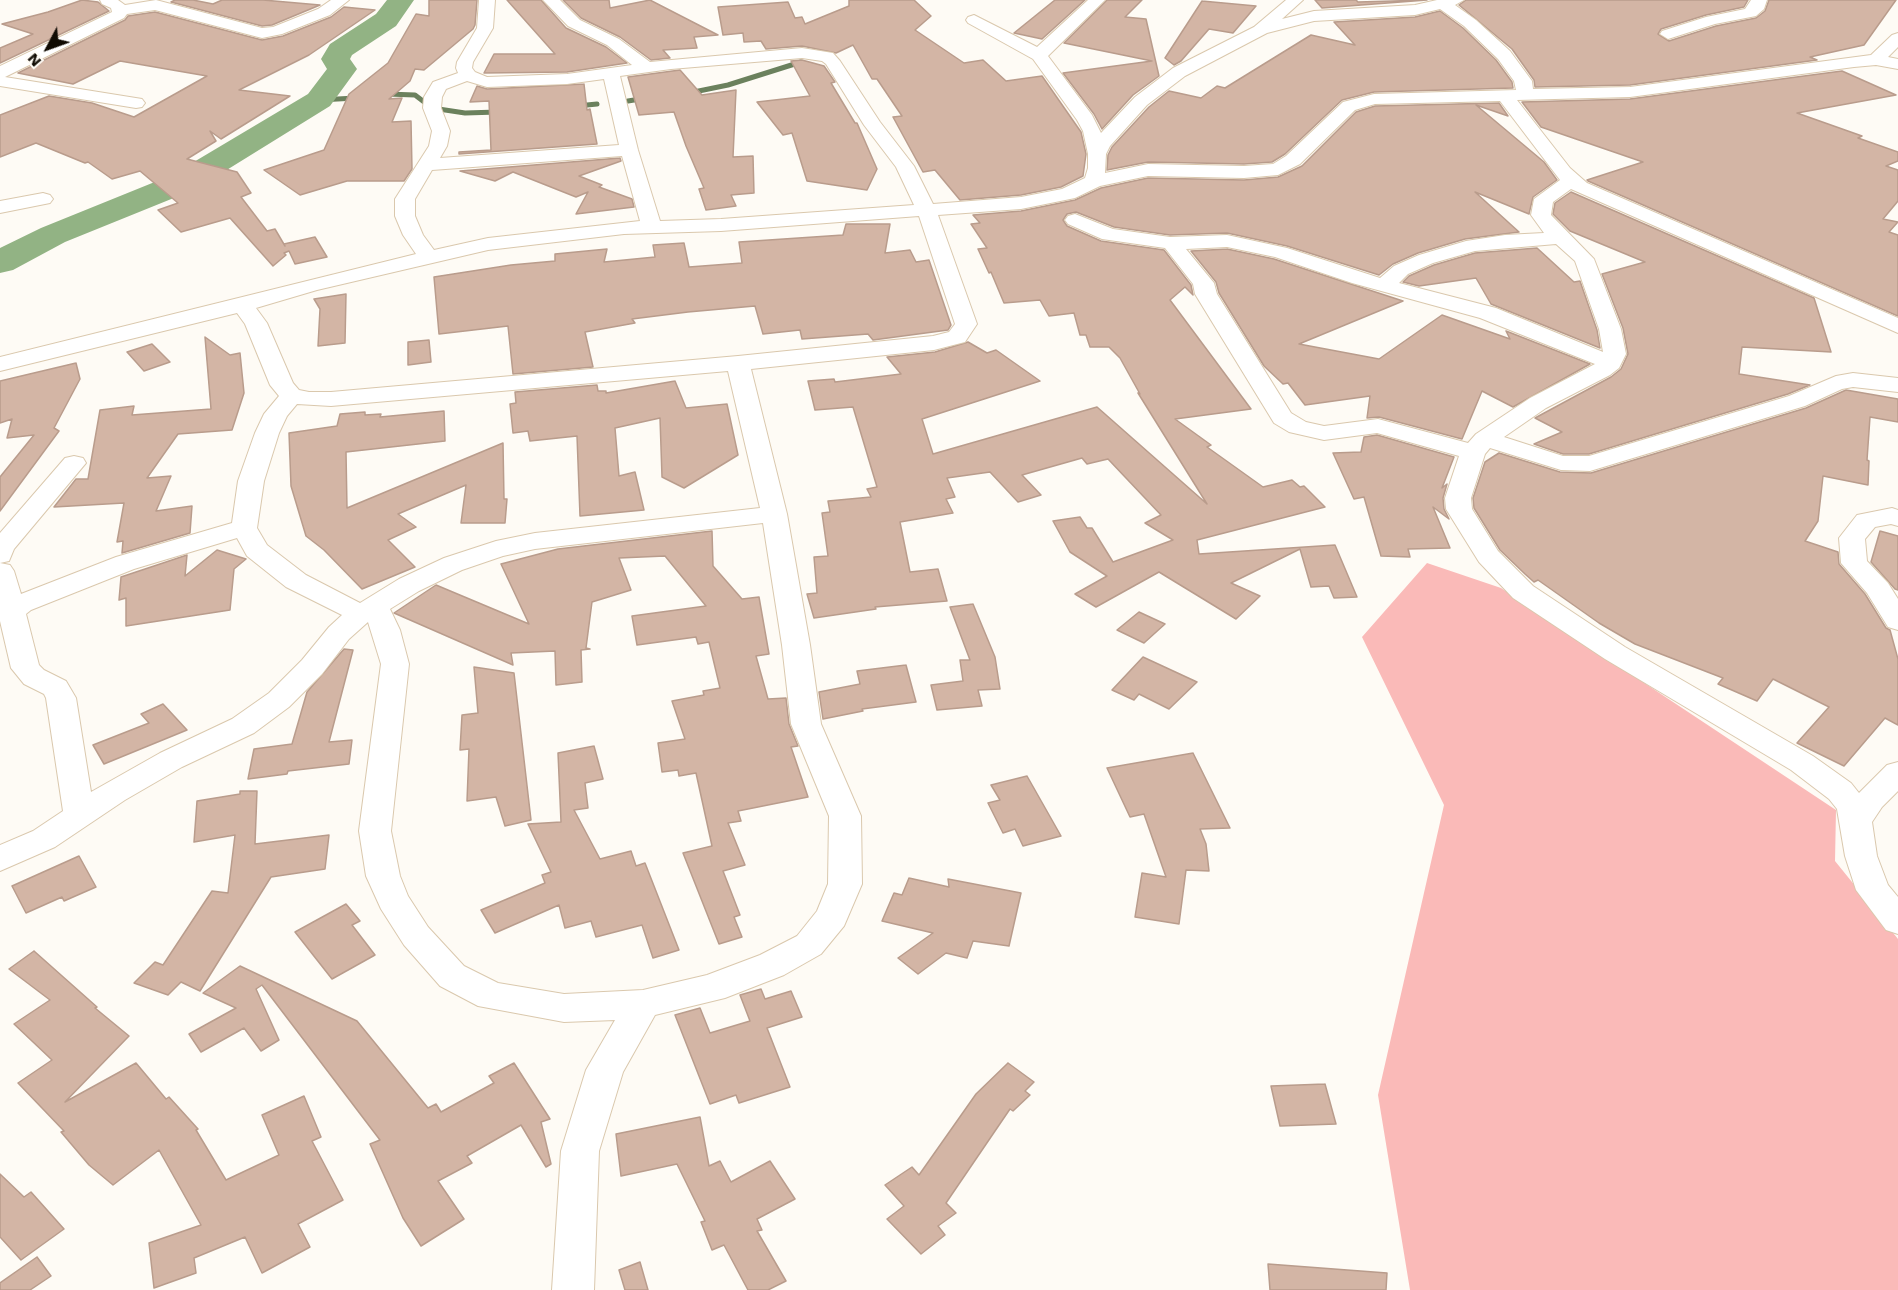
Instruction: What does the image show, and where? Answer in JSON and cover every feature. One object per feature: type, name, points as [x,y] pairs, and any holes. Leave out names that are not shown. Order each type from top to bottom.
[{"type":"street","points":[[104,0],[117,5],[120,10]]},
{"type":"street","points":[[120,10],[156,5],[262,33],[276,31],[324,12],[341,0]]},
{"type":"street","points":[[242,305],[256,323],[282,385],[291,396],[331,399],[738,363],[934,343],[957,337],[966,324],[927,211],[905,166],[827,57],[802,53],[646,67],[567,79],[500,83],[475,79],[468,75],[464,68],[465,62],[485,28],[487,0]]},
{"type":"street","points":[[551,0],[574,23],[613,42],[646,67]]},
{"type":"street","points":[[1039,55],[1097,0]]},
{"type":"street","points":[[1097,154],[1101,144],[1114,128],[1141,102],[1172,78],[1260,30],[1295,0]]},
{"type":"street","points":[[1668,34],[1712,20],[1750,13],[1756,9],[1759,0]]},
{"type":"street","points":[[1260,30],[1314,16],[1415,10],[1450,2],[1504,55],[1523,81],[1526,96]]},
{"type":"street","points":[[0,73],[118,15],[120,10]]},
{"type":"street","points":[[974,20],[1039,55],[1086,119],[1094,137],[1097,154],[1094,181]]},
{"type":"street","points":[[1876,60],[1898,38]]},
{"type":"street","points":[[0,364],[428,257],[525,239],[652,227],[722,225],[1038,201],[1068,194],[1094,181],[1149,170],[1244,172],[1278,169],[1293,160],[1354,104],[1374,99],[1630,93],[1876,60],[1898,64]]},
{"type":"street","points":[[611,74],[629,150],[652,227]]},
{"type":"street","points":[[428,257],[413,235],[405,216],[405,199],[438,146],[441,132],[432,108],[433,97],[439,86],[468,75]]},
{"type":"street","points":[[0,81],[136,103]]},
{"type":"street","points":[[1505,96],[1570,181],[1580,188],[1656,218],[1898,326]]},
{"type":"street","points":[[427,165],[629,150]]},
{"type":"street","points":[[1570,181],[1544,200],[1541,215],[1549,226],[1584,259],[1610,329],[1615,354],[1611,363],[1602,370],[1538,403],[1479,445],[1458,498],[1459,509],[1488,556],[1523,592],[1615,653],[1816,772],[1840,791],[1852,806],[1861,856],[1873,890],[1898,921]]},
{"type":"street","points":[[0,207],[43,199]]},
{"type":"street","points":[[1075,220],[1109,235],[1170,243],[1194,241],[1242,243],[1280,252],[1384,286],[1488,313],[1611,363]]},
{"type":"street","points":[[1384,286],[1401,270],[1426,259],[1473,246],[1505,241],[1563,238]]},
{"type":"street","points":[[1170,243],[1203,283],[1206,294],[1282,418],[1298,427],[1324,433],[1377,426],[1561,463],[1590,464],[1797,401],[1836,383],[1853,380],[1898,385]]},
{"type":"street","points":[[291,396],[276,414],[267,433],[251,481],[244,528],[256,550],[296,581],[367,609],[386,630],[395,664],[375,831],[383,876],[393,900],[416,936],[452,976],[491,996],[564,1008],[643,1004],[712,988],[772,965],[809,945],[832,917],[845,884],[845,816],[806,724],[796,645],[774,514],[738,363]]},
{"type":"street","points":[[0,555],[1,548],[74,464]]},
{"type":"street","points":[[0,859],[44,839],[79,814],[171,760],[243,726],[279,700],[312,667],[339,633],[367,609],[453,564],[496,549],[535,541],[774,514]]},
{"type":"street","points":[[1898,518],[1892,516],[1866,521],[1852,538],[1854,563],[1878,589],[1898,621]]},
{"type":"street","points":[[12,612],[21,604],[125,563],[244,528]]},
{"type":"street","points":[[0,572],[25,668],[34,676],[56,688],[61,698],[79,814]]},
{"type":"street","points":[[1856,821],[1871,799],[1898,773]]},
{"type":"street","points":[[573,1290],[580,1151],[605,1070],[643,1004]]},
{"type":"shaded area","points":[[1427,563],[1501,588],[1836,810],[1835,861],[1898,939],[1898,1290],[1410,1290],[1378,1095],[1444,805],[1362,637]]},
{"type":"building","points":[[82,0],[98,2],[109,11],[0,63],[0,48],[33,34],[2,24]]},
{"type":"building","points":[[193,0],[213,4],[222,0],[263,0],[320,5],[272,25],[262,26],[171,2]]},
{"type":"building","points":[[429,0],[477,0],[475,25],[424,70],[415,69],[410,81],[389,99],[402,98],[392,122],[411,121],[412,169],[404,181],[347,181],[300,195],[264,170],[324,150],[349,94],[388,63],[416,14],[429,16]]},
{"type":"building","points":[[507,0],[541,0],[566,28],[606,47],[627,63],[567,72],[484,73],[494,54],[555,54]]},
{"type":"building","points":[[563,0],[609,0],[610,8],[650,0],[718,35],[694,37],[697,48],[663,50],[670,58],[651,60],[620,37],[581,18]]},
{"type":"building","points":[[849,0],[914,0],[931,16],[915,30],[964,63],[983,60],[1006,81],[1042,76],[1081,132],[1086,154],[1083,176],[1061,187],[1021,195],[960,200],[935,170],[923,172],[893,117],[902,116],[877,79],[872,79],[853,45],[836,53],[802,46],[766,49],[761,41],[744,42],[743,33],[723,35],[718,7],[788,2],[795,18],[802,17],[805,24],[849,6]]},
{"type":"building","points":[[1055,0],[1085,0],[1042,39],[1014,33]]},
{"type":"building","points":[[1107,0],[1142,0],[1125,17],[1146,19],[1159,76],[1133,95],[1102,129],[1094,114],[1063,73],[1152,61],[1064,43]]},
{"type":"building","points":[[1315,0],[1356,0],[1358,2],[1427,0],[1322,8]]},
{"type":"building","points":[[1466,0],[1748,0],[1744,7],[1706,15],[1661,29],[1658,34],[1669,41],[1716,26],[1756,18],[1765,11],[1769,0],[1896,0],[1864,45],[1810,57],[1817,60],[1630,85],[1535,87],[1534,80],[1512,49],[1459,5]]},
{"type":"building","points":[[1202,1],[1256,6],[1233,33],[1209,29],[1181,61],[1174,65],[1165,58]]},
{"type":"building","points":[[344,7],[375,10],[309,55],[239,90],[290,96],[221,139],[210,131],[216,141],[187,159],[237,172],[251,193],[241,197],[267,231],[275,229],[285,246],[284,244],[315,237],[327,257],[295,264],[289,251],[284,253],[286,255],[273,266],[230,218],[181,232],[158,210],[178,203],[140,171],[112,179],[88,162],[85,163],[36,143],[0,157],[0,115],[49,96],[92,103],[134,117],[207,76],[120,61],[73,84],[18,73],[125,20],[128,16],[155,12],[262,40],[283,36],[331,17]]},
{"type":"building","points":[[1440,11],[1463,28],[1496,60],[1512,82],[1513,88],[1374,92],[1342,100],[1285,154],[1272,162],[1244,164],[1148,162],[1107,170],[1108,155],[1112,147],[1149,107],[1169,91],[1201,98],[1217,86],[1225,88],[1311,35],[1355,45],[1334,22],[1415,17]]},
{"type":"building","points":[[802,60],[824,66],[835,82],[831,83],[857,123],[877,169],[867,190],[807,181],[792,133],[783,135],[757,102],[810,96],[791,61]]},
{"type":"building","points":[[680,70],[702,95],[736,90],[733,157],[753,156],[754,193],[731,195],[736,206],[706,210],[699,189],[704,188],[674,112],[639,115],[628,77]]},
{"type":"building","points":[[1842,71],[1896,95],[1797,113],[1862,136],[1858,138],[1898,152],[1898,161],[1886,166],[1898,170],[1898,201],[1883,219],[1898,222],[1889,232],[1898,235],[1898,316],[1588,181],[1643,162],[1541,127],[1522,102],[1630,99]]},
{"type":"building","points":[[584,84],[587,110],[590,109],[597,144],[459,154],[459,152],[491,150],[489,101],[470,102],[477,86],[487,89]]},
{"type":"building","points":[[1499,103],[1508,116],[1476,105],[1544,162],[1557,180],[1533,197],[1529,214],[1475,192],[1519,232],[1465,239],[1418,253],[1393,264],[1379,275],[1287,246],[1227,233],[1170,235],[1114,227],[1076,212],[1067,214],[1063,220],[1067,226],[1101,241],[1164,250],[1191,285],[1193,295],[1185,287],[1170,300],[1251,409],[1175,419],[1211,445],[1207,447],[1263,487],[1292,480],[1300,487],[1304,486],[1325,507],[1197,540],[1199,554],[1335,545],[1357,597],[1334,598],[1329,586],[1311,587],[1300,549],[1231,583],[1260,596],[1236,619],[1159,572],[1096,607],[1075,594],[1107,576],[1070,552],[1053,521],[1080,517],[1087,528],[1092,528],[1113,562],[1173,540],[1145,523],[1161,515],[1108,459],[1087,464],[1082,458],[1022,475],[1041,495],[1018,502],[990,472],[947,478],[955,497],[946,499],[953,513],[900,522],[910,572],[938,569],[947,601],[875,607],[876,609],[814,618],[807,594],[817,593],[814,557],[828,556],[822,513],[830,512],[828,501],[871,497],[867,489],[877,487],[853,407],[815,410],[808,381],[834,379],[835,382],[901,374],[887,357],[935,352],[968,342],[987,353],[996,350],[1040,381],[922,419],[933,454],[1097,407],[1207,504],[1138,393],[1140,394],[1120,358],[1109,347],[1090,347],[1086,335],[1080,335],[1074,313],[1049,316],[1040,300],[1004,303],[978,249],[987,248],[971,224],[980,223],[973,215],[1021,211],[1075,200],[1101,188],[1148,178],[1244,180],[1278,177],[1302,166],[1356,112],[1375,106]]},
{"type":"building","points":[[620,158],[621,161],[579,176],[602,185],[599,187],[632,199],[634,207],[576,214],[588,192],[576,197],[513,172],[495,181],[460,171]]},
{"type":"building","points":[[1571,192],[1814,298],[1831,352],[1742,347],[1739,374],[1810,385],[1788,394],[1589,454],[1563,454],[1534,444],[1562,432],[1535,418],[1611,377],[1621,369],[1628,354],[1623,328],[1602,274],[1645,262],[1570,231],[1553,214],[1555,203]]},
{"type":"building","points":[[846,224],[890,224],[885,253],[910,250],[916,262],[929,260],[951,325],[948,330],[873,340],[868,334],[802,339],[800,330],[763,334],[755,306],[688,312],[632,319],[635,323],[585,332],[593,367],[513,374],[508,326],[439,334],[434,277],[511,265],[555,261],[555,254],[607,249],[604,262],[655,257],[653,245],[684,243],[689,267],[742,263],[739,242],[843,235]]},
{"type":"building","points":[[1537,248],[1574,282],[1580,281],[1597,330],[1600,348],[1491,304],[1476,278],[1419,286],[1403,282],[1409,276],[1434,265],[1475,253]]},
{"type":"building","points":[[1227,249],[1274,259],[1403,301],[1299,344],[1379,359],[1442,315],[1510,339],[1506,331],[1590,364],[1513,407],[1482,391],[1462,439],[1379,417],[1367,418],[1370,396],[1305,405],[1288,383],[1283,384],[1264,366],[1219,293],[1216,282],[1191,251]]},
{"type":"building","points":[[346,294],[345,343],[318,346],[320,309],[314,299]]},
{"type":"building","points":[[205,337],[230,355],[240,353],[244,393],[232,430],[178,434],[147,478],[171,476],[156,511],[192,506],[190,533],[122,553],[123,541],[117,542],[124,503],[54,507],[76,479],[88,479],[100,410],[134,406],[132,415],[211,409]]},
{"type":"building","points":[[429,340],[431,362],[408,365],[408,342]]},
{"type":"building","points":[[152,344],[170,362],[144,371],[127,352]]},
{"type":"building","points":[[76,363],[80,379],[54,428],[59,431],[0,511],[0,477],[34,435],[7,438],[12,419],[0,423],[0,381]]},
{"type":"building","points":[[675,381],[686,408],[727,404],[738,455],[684,488],[662,477],[660,418],[615,428],[619,476],[635,472],[644,510],[580,516],[577,436],[530,441],[528,431],[513,433],[510,404],[516,403],[515,392],[597,385],[598,391],[606,391],[606,393]]},
{"type":"building","points":[[1846,390],[1898,399],[1898,422],[1870,417],[1868,485],[1823,476],[1818,521],[1805,541],[1838,552],[1839,564],[1865,594],[1886,628],[1890,630],[1898,659],[1898,725],[1885,718],[1844,766],[1797,743],[1829,707],[1773,679],[1757,701],[1718,684],[1723,678],[1635,644],[1599,623],[1538,580],[1534,582],[1500,550],[1474,508],[1473,498],[1485,462],[1499,453],[1560,472],[1591,473],[1806,408]]},
{"type":"building","points":[[444,411],[445,441],[346,452],[347,508],[503,443],[504,499],[507,499],[505,523],[461,523],[466,485],[398,514],[416,527],[388,540],[415,567],[362,589],[324,550],[306,536],[291,486],[289,433],[337,426],[340,414],[365,412],[365,415],[381,414],[380,417]]},
{"type":"building","points":[[1377,435],[1454,457],[1442,488],[1447,484],[1443,498],[1444,509],[1449,519],[1433,507],[1450,548],[1408,549],[1410,557],[1381,556],[1364,497],[1354,499],[1333,453],[1361,452],[1364,437]]},
{"type":"building","points":[[712,531],[713,566],[742,599],[759,597],[769,654],[756,656],[768,699],[786,698],[789,724],[798,746],[791,747],[808,797],[738,811],[741,821],[728,823],[745,865],[723,871],[740,915],[734,917],[742,937],[719,944],[683,853],[712,846],[696,773],[679,776],[678,770],[662,772],[658,743],[685,739],[672,701],[704,695],[703,691],[720,688],[709,642],[698,644],[696,637],[637,645],[632,616],[706,606],[665,556],[619,558],[631,590],[592,602],[586,648],[590,649],[581,650],[582,682],[556,685],[555,651],[511,653],[513,665],[394,613],[436,585],[529,624],[501,564],[558,549]]},
{"type":"building","points":[[1880,531],[1898,536],[1898,590],[1871,562]]},
{"type":"building","points":[[217,550],[246,559],[234,569],[230,610],[126,626],[126,598],[119,600],[121,577],[187,555],[185,576]]},
{"type":"building","points":[[973,604],[995,657],[1000,689],[978,690],[982,706],[937,710],[931,685],[963,681],[960,660],[970,660],[950,607]]},
{"type":"building","points":[[1139,612],[1165,624],[1144,643],[1117,630]]},
{"type":"building","points":[[344,649],[353,650],[329,742],[352,740],[349,764],[288,771],[287,774],[248,779],[254,749],[292,744],[307,692]]},
{"type":"building","points":[[1143,657],[1197,682],[1169,709],[1139,694],[1134,700],[1112,690]]},
{"type":"building","points":[[906,665],[916,702],[862,709],[863,711],[823,719],[819,692],[860,684],[857,671]]},
{"type":"building","points":[[474,667],[514,673],[531,820],[505,826],[496,797],[467,801],[469,749],[460,750],[462,715],[478,713]]},
{"type":"building","points":[[163,704],[187,730],[104,764],[93,745],[149,723],[141,714]]},
{"type":"building","points":[[594,746],[603,779],[585,783],[588,808],[574,810],[600,859],[631,851],[636,866],[645,863],[679,950],[653,958],[642,925],[596,937],[591,921],[565,928],[559,905],[495,933],[481,910],[545,883],[542,875],[551,872],[528,824],[561,822],[558,753]]},
{"type":"building","points":[[1193,753],[1230,828],[1200,829],[1206,844],[1209,871],[1186,870],[1179,924],[1135,917],[1142,873],[1166,877],[1144,814],[1130,817],[1107,768]]},
{"type":"building","points":[[1027,776],[1061,836],[1023,846],[1015,829],[1003,833],[988,803],[1000,800],[991,785]]},
{"type":"building","points":[[240,791],[257,791],[255,844],[329,835],[325,869],[271,877],[200,991],[181,982],[168,995],[134,983],[155,962],[163,965],[212,891],[228,893],[235,835],[194,842],[197,801],[240,794]]},
{"type":"building","points":[[79,856],[96,887],[64,901],[62,897],[26,913],[12,886]]},
{"type":"building","points":[[909,878],[949,887],[948,879],[1021,893],[1009,946],[973,941],[967,958],[946,953],[918,974],[898,958],[933,933],[882,921],[894,893],[902,895]]},
{"type":"building","points":[[346,904],[360,921],[352,925],[375,955],[332,979],[295,932]]},
{"type":"building","points":[[34,951],[97,1007],[95,1008],[129,1036],[65,1102],[136,1063],[166,1099],[169,1097],[198,1129],[196,1130],[226,1180],[279,1155],[262,1115],[304,1096],[321,1137],[312,1141],[343,1200],[298,1224],[310,1247],[262,1273],[245,1237],[194,1258],[196,1273],[154,1288],[149,1243],[201,1225],[159,1150],[113,1185],[89,1165],[61,1132],[64,1131],[18,1083],[52,1060],[14,1024],[50,1000],[9,969]]},
{"type":"building","points":[[240,966],[357,1021],[428,1108],[436,1104],[441,1112],[494,1083],[489,1076],[514,1063],[550,1119],[541,1122],[551,1164],[546,1167],[521,1125],[467,1156],[472,1163],[438,1181],[464,1219],[421,1246],[403,1218],[370,1144],[380,1140],[262,985],[256,989],[279,1040],[261,1051],[244,1028],[201,1052],[189,1034],[236,1008],[203,993]]},
{"type":"building","points":[[761,989],[765,999],[791,991],[802,1017],[767,1028],[790,1087],[739,1103],[736,1095],[710,1104],[675,1015],[700,1008],[710,1033],[750,1021],[740,995]]},
{"type":"building","points":[[1008,1063],[1034,1082],[1025,1091],[1030,1095],[1013,1111],[1010,1109],[946,1203],[956,1213],[938,1226],[945,1235],[921,1254],[887,1219],[904,1206],[885,1185],[912,1167],[919,1175],[976,1094]]},
{"type":"building","points":[[1325,1084],[1336,1124],[1280,1126],[1271,1086]]},
{"type":"building","points":[[700,1117],[709,1166],[720,1161],[731,1182],[770,1161],[795,1199],[757,1219],[762,1230],[757,1231],[786,1281],[768,1290],[748,1290],[724,1245],[712,1250],[701,1222],[705,1221],[677,1164],[621,1176],[616,1134]]},
{"type":"building","points":[[0,1174],[24,1197],[31,1192],[64,1229],[21,1260],[0,1237]]},
{"type":"building","points":[[37,1257],[51,1276],[30,1290],[0,1290],[0,1283]]},
{"type":"building","points":[[640,1262],[648,1290],[625,1290],[619,1270]]},
{"type":"building","points":[[1268,1264],[1387,1273],[1386,1290],[1270,1290]]},
{"type":"waterway","points":[[0,262],[53,235],[184,182],[319,100],[342,69],[335,59],[340,50],[386,20],[401,0]]},
{"type":"waterway","points":[[689,93],[728,85],[801,62]]},
{"type":"waterway","points":[[387,94],[415,95],[432,108],[465,113],[498,112]]},
{"type":"waterway","points":[[319,100],[356,98]]},
{"type":"waterway","points":[[628,101],[646,98]]},
{"type":"waterway","points":[[577,106],[597,104]]}]
